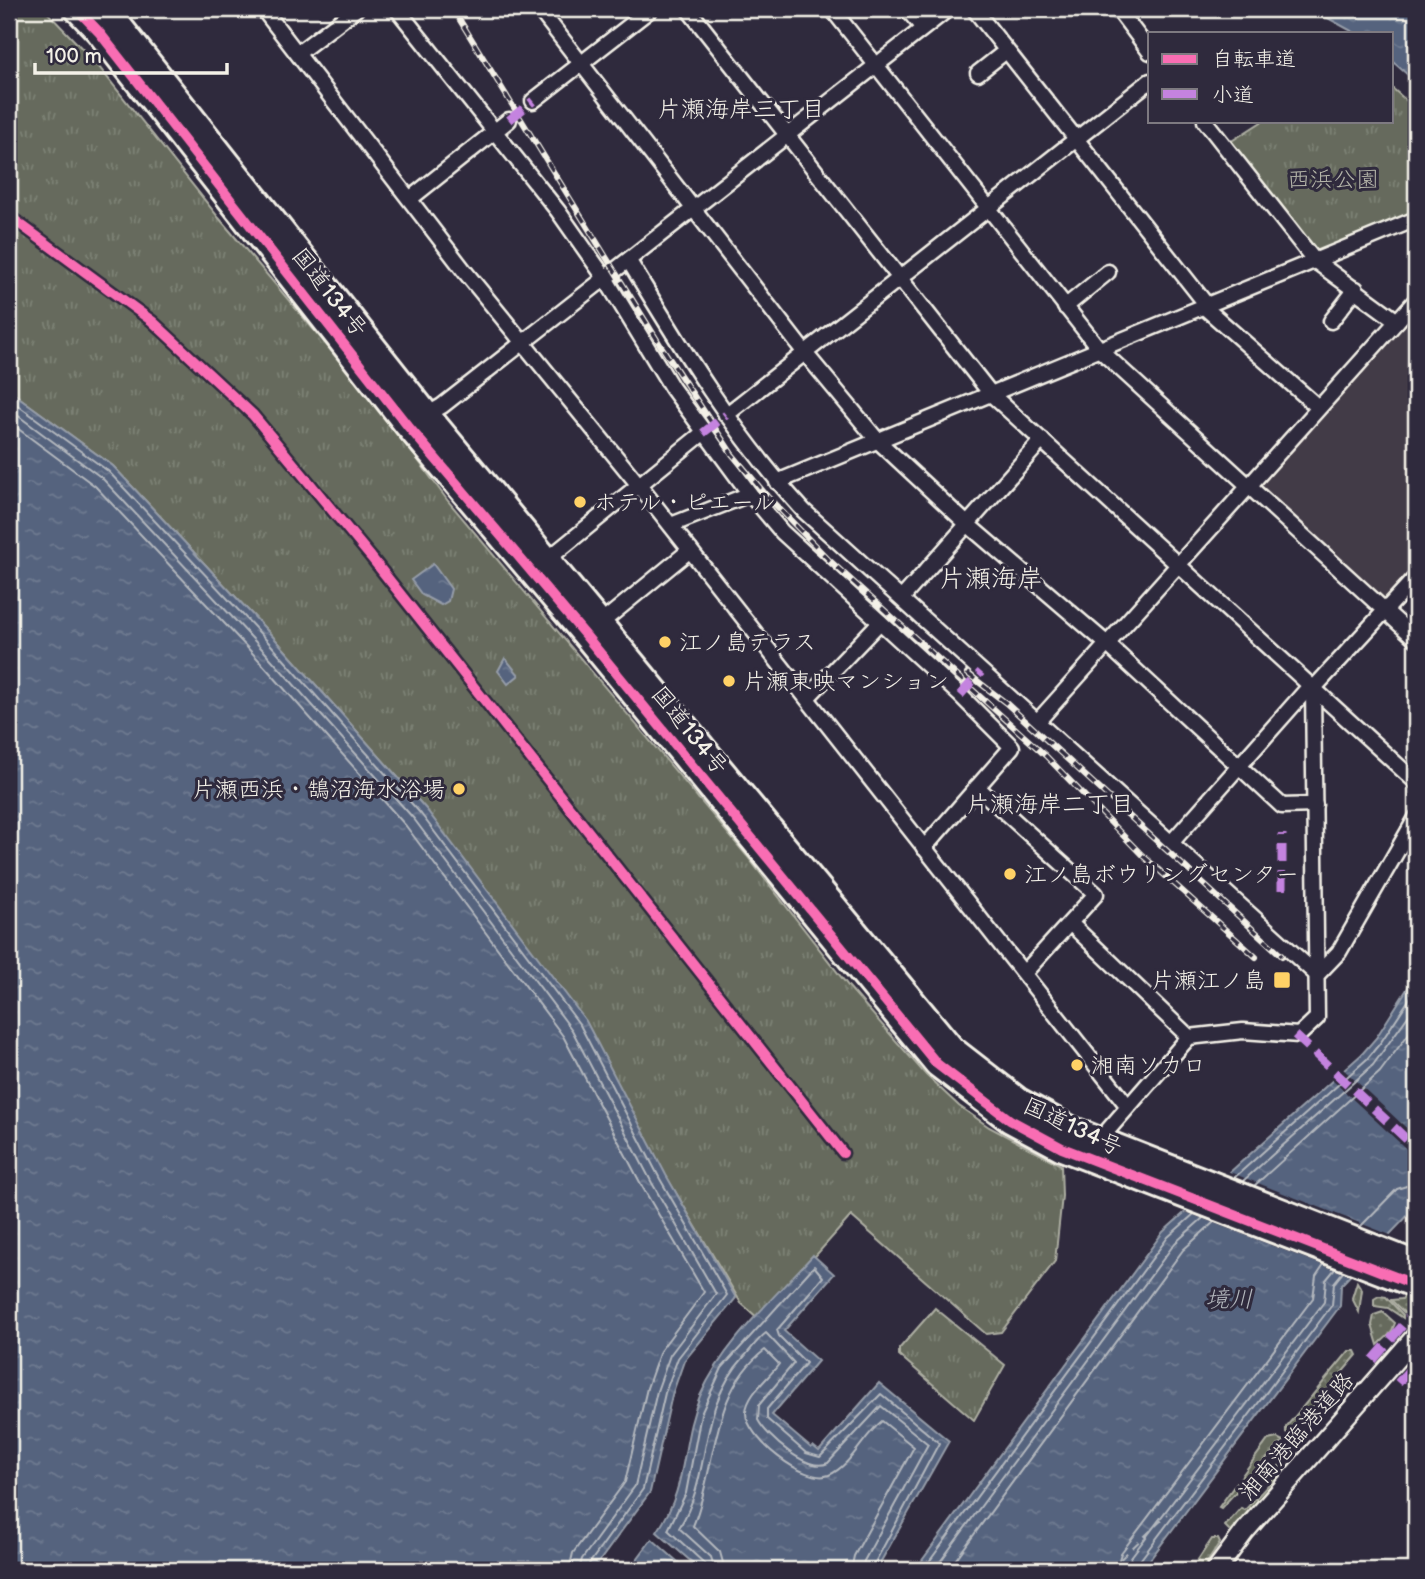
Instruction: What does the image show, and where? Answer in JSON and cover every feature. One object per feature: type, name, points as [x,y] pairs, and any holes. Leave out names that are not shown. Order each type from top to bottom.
[{"type":"highway","name":"国道134号","points":[[77,9],[417,420],[952,1049],[1019,1101],[1093,1149],[1382,1261],[1416,1285]]},
{"type":"highway","name":"国道134号","points":[[106,9],[417,420],[548,559],[594,629]]},
{"type":"highway","name":"国道134号","points":[[1382,1261],[1416,1264]]},
{"type":"street","points":[[263,9],[411,198],[466,273],[671,525],[1026,972],[1127,1105]]},
{"type":"street","points":[[298,53],[356,9]]},
{"type":"street","points":[[397,9],[558,211],[606,278],[703,433],[750,494],[782,532],[1012,747],[925,848]]},
{"type":"street","points":[[539,9],[805,353],[878,441],[966,523],[1106,643],[1282,806],[1315,805]]},
{"type":"street","points":[[533,101],[651,9]]},
{"type":"street","points":[[688,9],[991,394],[1416,782]]},
{"type":"street","points":[[832,9],[1100,350],[1416,639]]},
{"type":"street","points":[[907,9],[923,29]]},
{"type":"street","points":[[417,420],[629,261],[948,9]]},
{"type":"street","points":[[974,9],[1205,305],[1318,407]]},
{"type":"street","points":[[1113,9],[1120,12],[1148,49]]},
{"type":"street","points":[[978,72],[1006,51]]},
{"type":"street","points":[[726,415],[1148,83]]},
{"type":"street","points":[[411,198],[509,120]]},
{"type":"street","points":[[1206,122],[1314,260],[1398,321]]},
{"type":"street","points":[[777,482],[1416,219]]},
{"type":"street","points":[[629,261],[701,381],[777,482],[804,510],[1317,975]]},
{"type":"street","points":[[1065,307],[1108,272]]},
{"type":"street","points":[[1331,321],[1356,289]]},
{"type":"street","points":[[1038,721],[1416,300]]},
{"type":"street","points":[[548,559],[703,433]]},
{"type":"street","points":[[902,598],[1042,440]]},
{"type":"street","points":[[671,525],[750,494]]},
{"type":"street","points":[[594,629],[690,550]]},
{"type":"street","points":[[1171,843],[1416,577]]},
{"type":"street","points":[[807,698],[880,622]]},
{"type":"street","points":[[1093,1149],[1127,1105],[1189,1037],[1243,1031],[1295,1034],[1305,1031],[1318,1015],[1311,688]]},
{"type":"street","points":[[977,787],[1096,894],[1026,972]]},
{"type":"street","points":[[1317,975],[1339,952],[1416,818]]},
{"type":"street","points":[[1070,923],[1189,1037]]},
{"type":"street","name":"湘南港臨港道路","points":[[1216,1570],[1245,1531],[1416,1336]]},
{"type":"shaded area","points":[[1416,308],[1416,570],[1388,602],[1382,601],[1256,484]]},
{"type":"green space","points":[[9,9],[44,9],[95,62],[219,218],[375,402],[448,501],[747,856],[849,987],[926,1075],[959,1106],[989,1127],[1061,1165],[1062,1196],[1055,1261],[1001,1332],[986,1334],[851,1216],[759,1319],[741,1303],[666,1176],[426,809],[276,640],[113,466],[9,390]]},
{"type":"green space","name":"西浜公園","points":[[1394,90],[1416,109],[1416,216],[1315,255],[1230,142],[1261,122],[1394,122]]},
{"type":"green space","points":[[1357,1282],[1362,1290],[1359,1312],[1352,1298]]},
{"type":"green space","points":[[1408,1290],[1416,1299],[1416,1318],[1412,1320],[1391,1300],[1402,1299]]},
{"type":"green space","points":[[1379,1296],[1386,1297],[1403,1318],[1388,1308],[1374,1306],[1374,1299]]},
{"type":"green space","points":[[935,1308],[1005,1365],[974,1420],[899,1355],[899,1349]]},
{"type":"green space","points":[[1383,1312],[1395,1323],[1391,1333],[1378,1345],[1372,1325],[1374,1315]]},
{"type":"green space","points":[[1349,1351],[1355,1351],[1357,1355],[1289,1435],[1286,1433],[1286,1427]]},
{"type":"green space","points":[[1277,1438],[1283,1441],[1221,1508],[1219,1507],[1268,1440]]},
{"type":"green space","points":[[1279,1466],[1285,1471],[1230,1531],[1225,1526],[1241,1508],[1245,1510],[1272,1481],[1269,1477]]},
{"type":"green space","points":[[1212,1539],[1218,1539],[1220,1543],[1202,1570],[1191,1570]]},
{"type":"water","points":[[1301,9],[1416,9],[1416,82],[1394,63],[1394,32],[1353,32],[1326,17]]},
{"type":"water","points":[[9,390],[113,466],[276,640],[426,809],[586,1021],[666,1175],[736,1298],[684,1361],[672,1395],[650,1492],[593,1570],[9,1570]]},
{"type":"water","points":[[433,564],[451,589],[448,601],[441,605],[422,595],[411,580]]},
{"type":"water","points":[[505,658],[519,675],[508,684],[498,671]]},
{"type":"water","name":"境川","points":[[1416,975],[1416,1207],[1341,1285],[1340,1306],[1148,1562],[1140,1570],[915,1570],[1163,1232],[1362,1054],[1376,1038]]},
{"type":"water","points":[[813,1255],[834,1274],[784,1331],[818,1361],[772,1415],[811,1448],[813,1446],[819,1451],[879,1383],[949,1441],[876,1570],[701,1570],[657,1532],[674,1498],[700,1396],[722,1357],[736,1339]]},
{"type":"water","points":[[652,1539],[687,1570],[629,1570]]},
{"type":"pier","points":[[1341,1067],[1416,1137],[1416,1158],[1330,1078]]},
{"type":"pier","points":[[1227,1171],[1393,1236],[1353,1277],[1182,1211]]},
{"type":"ferry route","points":[[1109,1570],[1168,1514]]},
{"type":"railway","points":[[453,9],[661,346],[732,454],[767,496],[829,560],[1046,756],[1142,855],[1256,957]]},
{"type":"railway","points":[[967,673],[1006,703],[1282,956]]},
{"type":"marked path","points":[[509,120],[533,101]]},
{"type":"marked path","points":[[703,433],[726,415]]},
{"type":"marked path","points":[[960,695],[981,672]]},
{"type":"marked path","points":[[1282,834],[1282,890]]},
{"type":"marked path","points":[[1295,1035],[1416,1148]]},
{"type":"marked path","points":[[1373,1360],[1416,1310]]},
{"type":"marked path","points":[[1398,1383],[1416,1362]]},
{"type":"cycle path","points":[[77,9],[99,32],[407,425],[586,636],[937,1064],[1010,1120],[1062,1148],[1416,1285]]},
{"type":"cycle path","points":[[9,216],[152,321],[253,415],[371,557],[843,1153]]},
{"type":"place","name":"ホテル・ピエール","points":[[580,502]]},
{"type":"place","name":"江ノ島テラス","points":[[665,642]]},
{"type":"place","name":"片瀬東映マンション","points":[[729,681]]},
{"type":"place","name":"片瀬西浜・鵠沼海水浴場","points":[[459,789]]},
{"type":"place","name":"江ノ島ボウリングセンター","points":[[1010,874]]},
{"type":"place","name":"片瀬江ノ島","points":[[1282,980]]},
{"type":"place","name":"湘南ソカロ","points":[[1077,1065]]},
{"type":"district","name":"片瀬海岸三丁目","points":[[741,109]]},
{"type":"district","name":"片瀬海岸","points":[[991,578]]},
{"type":"district","name":"片瀬海岸二丁目","points":[[1050,804]]}]
